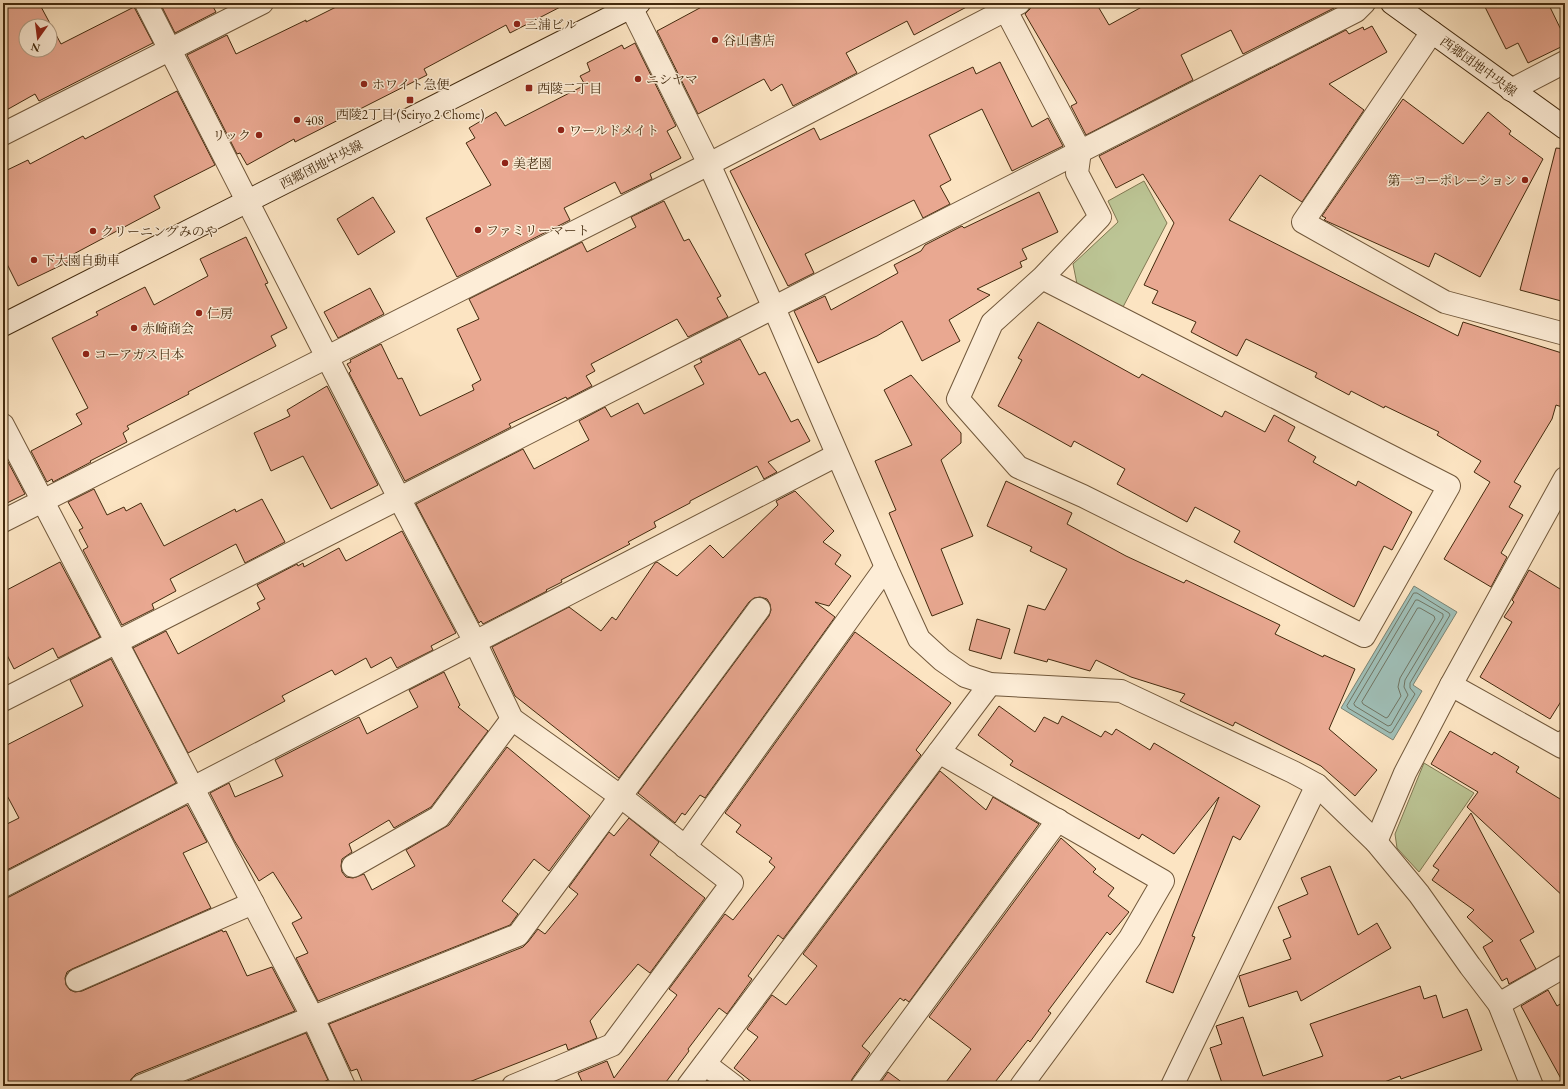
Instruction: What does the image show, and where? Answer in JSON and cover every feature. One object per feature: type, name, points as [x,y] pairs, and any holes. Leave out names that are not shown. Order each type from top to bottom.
[{"type":"street","points":[[146,3],[399,498],[475,642],[512,719],[620,796],[732,883],[612,1045],[513,1086]]},
{"type":"street","points":[[3,134],[262,3]]},
{"type":"street","points":[[3,700],[1356,10],[1364,3]]},
{"type":"street","name":"西郷団地中央線","points":[[1392,3],[1565,128]]},
{"type":"street","points":[[633,4],[709,164],[774,308],[886,567],[920,639],[942,660],[965,676],[990,684],[1121,690],[1293,772],[1317,785],[1376,842],[1419,894],[1499,1004],[1532,1086]]},
{"type":"street","name":"西郷団地中央線","points":[[3,325],[633,4]]},
{"type":"street","points":[[3,521],[709,164],[1009,5],[1080,151],[1077,173],[1100,217],[1042,278],[992,323],[958,399],[1018,467],[1083,496],[1364,636],[1449,486],[1042,278]]},
{"type":"street","points":[[1432,32],[1303,222],[1445,302],[1565,334]]},
{"type":"street","points":[[1511,90],[1565,62]]},
{"type":"street","points":[[3,425],[312,1016],[344,1086]]},
{"type":"street","points":[[3,886],[837,455]]},
{"type":"street","points":[[1376,842],[1405,773],[1451,685],[1565,478]]},
{"type":"street","points":[[686,847],[886,567]]},
{"type":"street","points":[[141,1086],[312,1016],[518,935],[759,609]]},
{"type":"street","points":[[688,1086],[990,684]]},
{"type":"street","points":[[1451,685],[1562,747],[1565,741]]},
{"type":"street","points":[[353,866],[439,817],[512,719]]},
{"type":"street","points":[[939,752],[1163,881],[1130,938],[1021,1086]]},
{"type":"street","points":[[1172,1086],[1317,785]]},
{"type":"street","points":[[862,1086],[1058,820]]},
{"type":"street","points":[[77,980],[253,902]]},
{"type":"street","points":[[1499,1004],[1565,966]]},
{"type":"street","points":[[705,1064],[734,1086]]},
{"type":"green space","points":[[1144,181],[1167,223],[1123,307],[1077,284],[1073,264],[1118,222],[1108,201]]},
{"type":"green space","points":[[1424,763],[1474,793],[1419,872],[1397,848],[1395,834]]},
{"type":"water","points":[[1414,586],[1457,612],[1413,685],[1422,691],[1393,740],[1341,708]]},
{"type":"building","points":[[3,3],[39,3],[47,18],[18,18],[18,58],[58,58],[58,38],[61,44],[134,7],[153,43],[39,101],[35,94],[3,112]]},
{"type":"building","points":[[160,3],[211,3],[216,12],[175,33]]},
{"type":"building","points":[[344,3],[568,3],[510,33],[506,25],[424,69],[427,75],[295,142],[294,139],[247,165],[240,153],[237,154],[187,55],[227,35],[236,54]]},
{"type":"building","points":[[709,3],[974,3],[914,35],[907,21],[846,53],[857,73],[793,106],[782,84],[771,91],[764,79],[698,114],[657,31]]},
{"type":"building","points":[[1031,3],[1096,3],[1109,25],[1149,3],[1332,3],[1334,8],[1243,54],[1231,30],[1181,55],[1193,80],[1086,135],[1071,106],[1077,103],[1025,14],[1030,9]]},
{"type":"building","points":[[1483,3],[1548,3],[1565,38],[1565,45],[1528,63],[1518,43],[1506,49]]},
{"type":"building","points":[[1372,26],[1387,52],[1329,84],[1364,110],[1302,202],[1260,175],[1229,220],[1458,336],[1463,322],[1565,354],[1565,408],[1556,405],[1552,419],[1514,482],[1521,486],[1509,507],[1523,515],[1501,553],[1507,557],[1491,587],[1444,559],[1490,482],[1474,472],[1481,461],[1437,435],[1439,432],[1385,406],[1384,408],[1351,391],[1349,395],[1315,377],[1317,373],[1246,339],[1237,356],[1191,332],[1196,322],[1152,303],[1158,291],[1144,285],[1174,223],[1143,174],[1116,188],[1099,156],[1346,30],[1349,34],[1363,27],[1364,30]]},
{"type":"building","points":[[635,43],[676,126],[667,131],[681,158],[650,174],[652,179],[621,194],[615,182],[564,208],[570,220],[457,277],[426,218],[491,185],[466,143],[475,138],[469,128],[496,112],[505,126],[585,85],[580,76],[590,71],[587,63],[622,45],[624,49]]},
{"type":"building","points":[[1000,62],[1032,127],[1048,118],[1063,146],[1012,171],[982,109],[929,135],[951,180],[940,186],[950,204],[923,218],[914,200],[805,254],[814,273],[788,286],[730,171],[814,128],[820,140],[973,67],[976,74]]},
{"type":"building","points":[[177,91],[215,165],[154,196],[160,208],[68,257],[70,261],[18,286],[3,256],[3,172],[28,160],[30,164],[83,136],[85,139]]},
{"type":"building","points":[[1403,99],[1463,144],[1488,112],[1511,131],[1509,134],[1543,159],[1480,277],[1435,253],[1429,267],[1324,220],[1326,218],[1322,216]]},
{"type":"building","points":[[1556,148],[1565,149],[1565,302],[1520,290]]},
{"type":"building","points":[[1039,192],[1058,232],[1022,249],[1027,259],[1020,262],[1022,267],[977,289],[990,295],[949,320],[960,341],[922,361],[902,321],[877,336],[818,363],[794,311],[825,296],[831,310],[898,273],[894,265],[921,251],[925,245],[962,226],[964,228]]},
{"type":"building","points":[[373,197],[395,232],[358,255],[337,219]]},
{"type":"building","points":[[664,201],[684,241],[689,239],[721,296],[717,298],[728,317],[688,337],[677,319],[591,364],[595,371],[586,376],[592,386],[567,399],[566,397],[509,424],[511,427],[405,481],[349,373],[351,371],[347,364],[351,362],[350,360],[381,344],[398,379],[402,378],[420,416],[474,390],[472,385],[481,380],[457,329],[479,319],[469,299],[582,242],[587,252],[636,227],[631,217]]},
{"type":"building","points":[[246,237],[268,283],[265,284],[287,328],[271,336],[276,346],[127,426],[129,429],[123,433],[127,442],[53,482],[52,479],[47,482],[31,451],[82,424],[76,414],[88,408],[52,338],[98,315],[96,312],[145,287],[154,305],[208,276],[200,259]]},
{"type":"building","points":[[370,288],[384,314],[338,338],[324,312]]},
{"type":"building","points":[[1038,322],[1139,378],[1142,374],[1222,417],[1225,411],[1265,432],[1274,415],[1295,427],[1288,441],[1316,457],[1313,462],[1356,486],[1358,481],[1412,512],[1392,550],[1384,546],[1354,607],[1234,542],[1240,531],[1195,507],[1187,522],[1117,484],[1125,469],[1074,441],[1071,447],[998,406],[1022,360],[1018,358]]},
{"type":"building","points":[[740,339],[759,375],[765,372],[791,422],[798,419],[810,441],[768,462],[777,472],[764,479],[757,466],[690,501],[690,503],[654,522],[656,527],[628,542],[630,544],[561,580],[562,582],[546,590],[547,591],[483,624],[481,621],[479,623],[416,504],[523,449],[534,469],[589,440],[579,421],[605,407],[611,417],[638,403],[644,414],[704,384],[694,366],[702,362],[700,359]]},
{"type":"building","points":[[911,375],[961,433],[961,443],[941,460],[973,536],[941,549],[963,604],[932,616],[889,513],[896,510],[875,461],[912,445],[884,390]]},
{"type":"building","points":[[327,386],[378,485],[331,509],[303,456],[271,471],[254,433],[290,416],[287,410]]},
{"type":"building","points":[[8,462],[25,494],[3,505],[3,465]]},
{"type":"building","points":[[1006,481],[1072,513],[1067,524],[1126,556],[1184,583],[1186,580],[1280,625],[1275,634],[1323,657],[1324,655],[1355,669],[1329,729],[1377,770],[1355,796],[1321,766],[1235,722],[1233,726],[1180,701],[1185,694],[1131,677],[1096,660],[1090,671],[1048,659],[1047,662],[1014,653],[1028,605],[1045,610],[1067,569],[1030,551],[1032,547],[987,526]]},
{"type":"building","points":[[94,489],[107,515],[124,507],[126,511],[141,503],[164,546],[235,509],[236,512],[262,499],[285,542],[245,563],[236,544],[170,579],[176,591],[152,604],[154,609],[122,625],[83,550],[88,547],[79,530],[83,528],[68,502]]},
{"type":"building","points":[[795,491],[834,531],[823,542],[841,555],[835,564],[851,576],[829,606],[815,602],[835,617],[705,798],[700,795],[685,815],[682,813],[675,823],[638,793],[769,616],[771,610],[767,599],[760,597],[754,598],[749,602],[619,778],[515,696],[492,647],[569,607],[601,631],[612,617],[616,620],[655,563],[657,562],[677,576],[710,545],[723,558],[778,505],[776,501]]},
{"type":"building","points":[[402,531],[456,633],[431,646],[433,650],[397,668],[391,657],[371,668],[366,658],[335,675],[332,670],[282,696],[285,701],[188,753],[133,648],[166,631],[178,654],[260,609],[257,603],[265,599],[257,585],[297,564],[298,566],[303,563],[304,567],[339,548],[346,561]]},
{"type":"building","points":[[60,562],[100,637],[58,658],[53,648],[14,669],[3,647],[3,592]]},
{"type":"building","points":[[1529,570],[1565,592],[1565,695],[1550,719],[1480,677],[1512,622],[1504,617],[1514,602],[1512,600]]},
{"type":"building","points":[[977,619],[1010,629],[1001,659],[969,650]]},
{"type":"building","points":[[855,632],[951,703],[916,750],[921,755],[783,939],[778,935],[748,976],[752,979],[727,1014],[719,1008],[688,1049],[689,1051],[663,1086],[584,1086],[578,1073],[607,1061],[614,1078],[677,995],[669,989],[725,914],[733,920],[775,867],[769,862],[772,858],[736,832],[741,825],[725,813]]},
{"type":"building","points":[[111,659],[176,783],[3,872],[3,826],[19,818],[3,788],[3,747],[83,706],[70,680]]},
{"type":"building","points":[[444,672],[460,705],[458,707],[488,731],[431,807],[394,828],[389,820],[349,844],[352,852],[342,859],[341,866],[342,872],[346,877],[353,878],[364,874],[372,890],[415,866],[406,850],[449,825],[507,747],[590,816],[549,871],[534,859],[502,901],[518,914],[510,925],[318,1001],[296,958],[308,953],[292,923],[302,918],[273,872],[259,881],[234,840],[210,793],[229,783],[235,797],[283,776],[275,760],[359,717],[367,734],[418,707],[409,690]]},
{"type":"building","points":[[999,706],[1035,732],[1044,717],[1058,724],[1062,716],[1101,737],[1105,731],[1112,735],[1116,729],[1150,750],[1154,743],[1260,806],[1240,840],[1233,836],[1192,936],[1195,937],[1173,993],[1146,982],[1219,797],[1174,854],[1142,834],[1139,839],[1010,765],[1013,761],[978,735]]},
{"type":"building","points":[[1450,731],[1492,755],[1494,752],[1519,767],[1516,772],[1565,802],[1565,898],[1467,807],[1478,792],[1431,764]]},
{"type":"building","points":[[940,771],[986,810],[993,797],[1039,824],[909,1002],[900,998],[862,1046],[870,1053],[852,1079],[850,1086],[757,1086],[734,1068],[758,1037],[747,1029],[772,995],[786,1005],[817,966],[803,954]]},
{"type":"building","points":[[187,805],[207,842],[183,853],[211,908],[72,969],[67,972],[65,978],[66,985],[70,990],[75,992],[82,991],[222,930],[223,932],[226,931],[247,976],[272,967],[295,1011],[136,1074],[131,1079],[129,1086],[3,1086],[3,898],[9,897]]},
{"type":"building","points":[[1471,813],[1534,932],[1520,940],[1536,969],[1509,984],[1507,978],[1502,981],[1483,947],[1493,941],[1467,917],[1474,910],[1432,880],[1439,870],[1433,866]]},
{"type":"building","points":[[629,818],[659,842],[650,855],[705,898],[650,973],[638,964],[590,1021],[597,1038],[568,1050],[566,1044],[459,1086],[364,1086],[357,1069],[351,1071],[329,1024],[523,947],[538,929],[545,934],[578,894],[569,887],[609,832],[614,836]]},
{"type":"building","points":[[1061,838],[1096,869],[1093,872],[1114,888],[1108,896],[1129,912],[1110,935],[1107,932],[1048,1011],[1051,1013],[1030,1042],[1028,1040],[992,1086],[943,1086],[971,1049],[929,1017]]},
{"type":"building","points":[[1330,866],[1358,935],[1377,923],[1391,948],[1301,1001],[1297,991],[1249,1007],[1239,976],[1291,959],[1283,940],[1291,937],[1278,907],[1308,894],[1301,878]]},
{"type":"building","points":[[1420,986],[1424,999],[1436,995],[1443,1018],[1467,1009],[1482,1050],[1401,1079],[1400,1076],[1374,1086],[1223,1086],[1210,1048],[1222,1044],[1216,1026],[1243,1017],[1263,1076],[1323,1056],[1310,1024]]},
{"type":"building","points":[[1548,990],[1557,1006],[1565,1001],[1565,1086],[1521,1006]]},
{"type":"building","points":[[306,1033],[328,1080],[313,1086],[175,1086]]},
{"type":"building","points":[[888,1072],[907,1086],[878,1086]]},
{"type":"place","name":"三浦ビル","points":[[517,24]]},
{"type":"place","name":"谷山書店","points":[[715,40]]},
{"type":"place","name":"ニシヤマ","points":[[638,79]]},
{"type":"place","name":"ホワイト急便","points":[[364,84]]},
{"type":"place","name":"西陵二丁目","points":[[529,88]]},
{"type":"place","name":"西陵2丁目 (Seiryo 2 Chome)","points":[[410,100]]},
{"type":"place","name":"408","points":[[297,120]]},
{"type":"place","name":"ワールドメイト","points":[[561,130]]},
{"type":"place","name":"リック","points":[[259,135]]},
{"type":"place","name":"美老園","points":[[505,163]]},
{"type":"place","name":"第一コーポレーション","points":[[1525,180]]},
{"type":"place","name":"ファミリーマート","points":[[478,230]]},
{"type":"place","name":"クリーニングみのや","points":[[93,231]]},
{"type":"place","name":"下大園自動車","points":[[34,260]]},
{"type":"place","name":"仁房","points":[[199,313]]},
{"type":"place","name":"赤崎商会","points":[[134,328]]},
{"type":"place","name":"コーアガス日本","points":[[86,354]]}]
